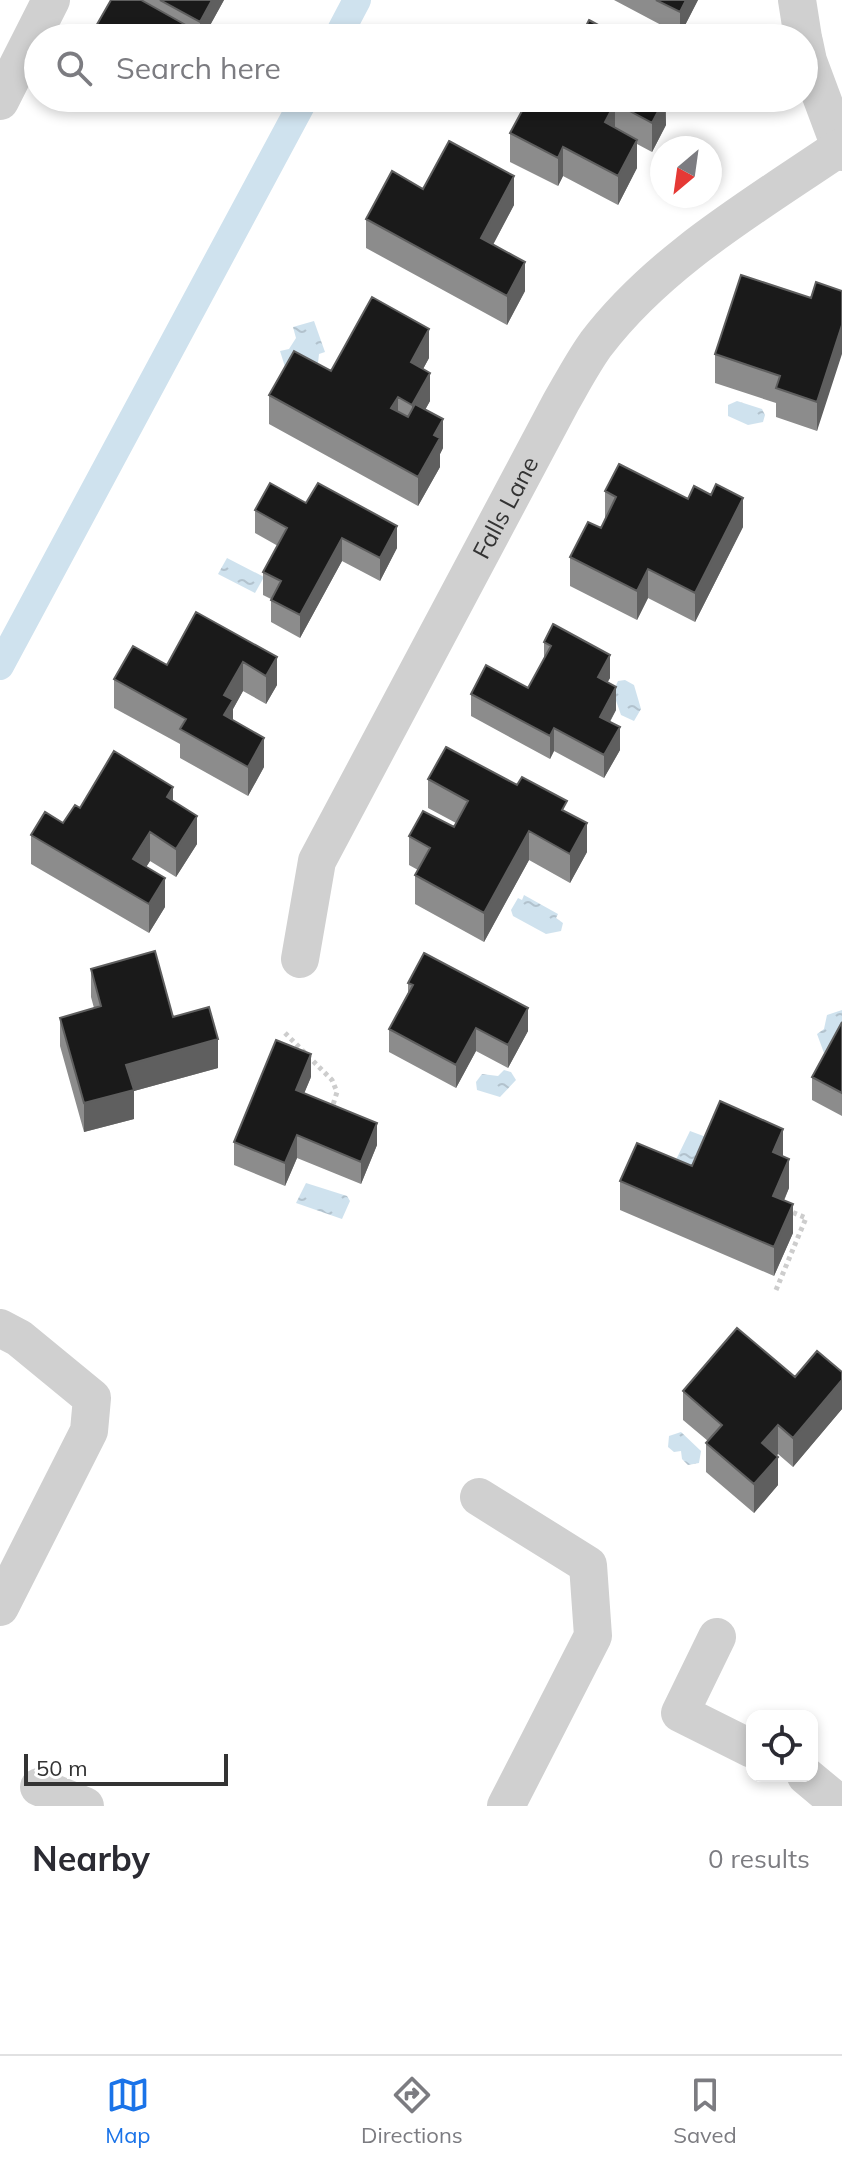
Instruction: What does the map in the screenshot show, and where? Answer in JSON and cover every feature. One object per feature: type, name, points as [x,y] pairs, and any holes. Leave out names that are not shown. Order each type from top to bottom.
[{"type":"street","points":[[39,24],[51,0]]},
{"type":"street","points":[[797,0],[801,24]]},
{"type":"street","points":[[0,101],[24,53]]},
{"type":"street","points":[[818,83],[840,150]]},
{"type":"street","name":"Falls Lane","points":[[300,959],[317,861],[554,414],[596,345],[643,291],[709,237],[840,150]]},
{"type":"street","points":[[0,1328],[19,1338],[92,1398],[89,1431],[0,1607]]},
{"type":"street","points":[[479,1497],[588,1565],[593,1636],[506,1806]]},
{"type":"street","points":[[717,1637],[680,1713],[746,1746]]},
{"type":"street","points":[[813,1782],[842,1806]]},
{"type":"street","points":[[39,1787],[85,1806]]},
{"type":"path","points":[[285,1033],[332,1080],[337,1092],[329,1118]]},
{"type":"path","points":[[776,1290],[806,1218],[785,1209]]},
{"type":"water","points":[[314,321],[325,352],[319,354],[318,363],[287,373],[280,351],[289,349],[296,338],[293,327]]},
{"type":"water","points":[[737,401],[762,409],[765,415],[763,422],[748,425],[728,416],[728,405]]},
{"type":"water","points":[[227,558],[264,577],[255,593],[218,574]]},
{"type":"water","points":[[625,680],[634,685],[641,709],[634,721],[621,715],[613,692],[618,681]]},
{"type":"water","points":[[524,895],[558,914],[556,918],[563,923],[561,931],[546,934],[513,916],[511,910],[518,898],[522,900]]},
{"type":"water","points":[[842,1010],[842,1029],[834,1050],[824,1053],[817,1034],[824,1029],[827,1015]]},
{"type":"water","points":[[504,1070],[511,1072],[516,1080],[500,1097],[477,1090],[476,1082],[482,1074],[498,1076]]},
{"type":"water","points":[[690,1131],[706,1137],[699,1167],[671,1170]]},
{"type":"water","points":[[306,1183],[347,1196],[350,1201],[342,1219],[296,1203]]},
{"type":"water","points":[[681,1432],[701,1451],[699,1463],[688,1465],[682,1459],[681,1451],[674,1452],[668,1447],[669,1436]]},
{"type":"building","points":[[111,0],[141,0],[184,24],[97,24]]},
{"type":"building","points":[[160,0],[212,0],[200,22]]},
{"type":"building","points":[[656,0],[686,0],[680,12]]},
{"type":"building","points":[[521,112],[610,112],[605,122],[637,140],[618,176],[563,147],[558,158],[510,133]]},
{"type":"building","points":[[632,112],[658,112],[652,123]]},
{"type":"building","points":[[449,141],[514,176],[481,238],[525,262],[507,296],[366,219],[392,171],[423,189]]},
{"type":"building","points":[[741,275],[811,298],[816,282],[842,291],[842,325],[817,402],[776,388],[780,376],[715,354]]},
{"type":"building","points":[[372,297],[429,329],[411,362],[430,373],[412,405],[398,397],[391,408],[408,417],[415,404],[443,419],[434,435],[440,438],[418,477],[269,395],[294,351],[331,371]]},
{"type":"building","points":[[619,464],[688,499],[694,486],[711,495],[716,484],[743,498],[695,593],[648,569],[637,591],[570,557],[588,522],[601,528],[616,497],[605,491]]},
{"type":"building","points":[[270,483],[306,503],[318,483],[397,526],[380,558],[342,538],[300,615],[271,600],[281,581],[263,572],[287,528],[255,510]]},
{"type":"building","points":[[196,612],[277,657],[266,676],[243,662],[224,695],[233,700],[224,715],[264,738],[248,767],[180,729],[186,719],[114,679],[133,646],[167,665]]},
{"type":"building","points":[[553,624],[610,655],[598,677],[616,687],[600,717],[620,727],[604,755],[554,728],[550,736],[471,694],[486,665],[528,688],[551,646],[544,642]]},
{"type":"building","points":[[446,747],[517,785],[522,777],[567,801],[562,810],[587,823],[570,854],[529,831],[484,913],[415,875],[430,848],[409,836],[423,811],[454,827],[468,801],[428,779]]},
{"type":"building","points":[[114,751],[173,787],[167,797],[197,816],[176,849],[150,832],[133,859],[165,878],[149,904],[31,835],[45,812],[63,823],[75,805],[80,808]]},
{"type":"building","points":[[155,951],[173,1017],[209,1007],[218,1039],[126,1065],[134,1090],[84,1103],[60,1018],[101,1006],[91,969]]},
{"type":"building","points":[[424,953],[528,1008],[508,1045],[476,1028],[456,1065],[389,1029],[413,985],[408,983]]},
{"type":"building","points":[[842,1022],[842,1093],[812,1077]]},
{"type":"building","points":[[276,1040],[311,1054],[296,1090],[377,1123],[361,1162],[297,1135],[285,1163],[234,1142]]},
{"type":"building","points":[[720,1101],[783,1129],[773,1152],[789,1159],[773,1196],[793,1204],[774,1247],[620,1181],[637,1143],[692,1166]]},
{"type":"building","points":[[737,1328],[795,1377],[817,1351],[842,1372],[842,1380],[793,1438],[778,1425],[762,1443],[778,1457],[754,1484],[706,1443],[722,1425],[683,1391]]},
{"type":"waterway","points":[[344,24],[357,0]]},
{"type":"waterway","points":[[0,666],[297,112]]}]
